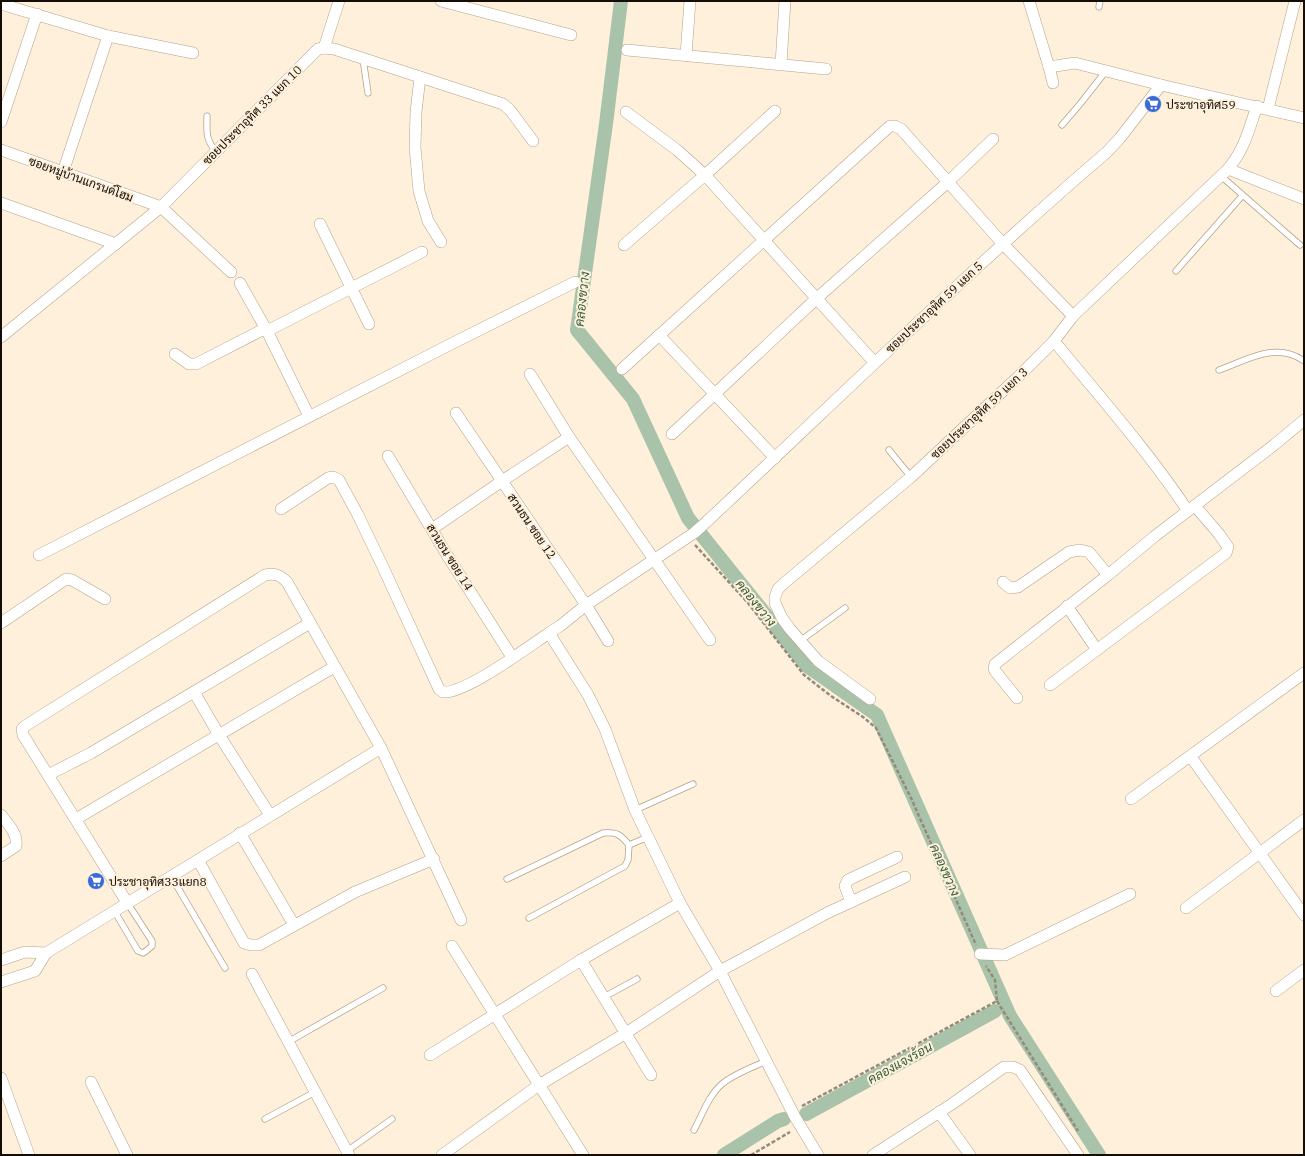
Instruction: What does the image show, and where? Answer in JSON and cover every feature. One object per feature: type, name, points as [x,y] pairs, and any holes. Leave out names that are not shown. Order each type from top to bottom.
[{"type":"street","points":[[339,1],[324,48],[334,49],[503,104],[510,110],[533,141]]},
{"type":"street","points":[[441,1],[571,35]]},
{"type":"street","points":[[686,55],[690,1]]},
{"type":"street","points":[[781,64],[785,1]]},
{"type":"street","points":[[1029,1],[1053,83]]},
{"type":"street","name":"ซอยประชาอุทิศ 59 แยก 3","points":[[870,699],[818,661],[800,641],[782,618],[775,603],[775,597],[778,590],[783,584],[911,477],[1018,377],[1054,341],[1073,316],[1224,173],[1238,156],[1262,108],[1295,1]]},
{"type":"street","points":[[1,4],[108,36],[192,53]]},
{"type":"street","points":[[1,122],[37,14]]},
{"type":"street","points":[[63,172],[108,36]]},
{"type":"street","name":"ซอยประชาอุทิศ 33 แยก 10","points":[[1,337],[161,207],[312,54],[318,49],[324,48]]},
{"type":"street","points":[[627,50],[826,69]]},
{"type":"street","points":[[1049,67],[1075,63],[1161,85],[1304,118]]},
{"type":"street","points":[[420,77],[416,112],[415,147],[420,191],[428,221],[441,242]]},
{"type":"street","name":"ซอยประชาอุทิศ 59 แยก 5","points":[[280,509],[328,478],[333,477],[339,480],[358,515],[441,691],[453,691],[490,673],[560,626],[586,605],[695,532],[775,458],[874,362],[1003,244],[1107,152],[1120,138],[1161,85]]},
{"type":"street","points":[[624,244],[705,175],[775,111]]},
{"type":"street","points":[[626,112],[677,150],[705,175],[874,362]]},
{"type":"street","points":[[622,369],[890,126],[895,126],[900,129],[1003,244],[1073,316]]},
{"type":"street","points":[[672,434],[816,299],[948,182],[993,139]]},
{"type":"street","name":"ซอยหมู่บ้านแกรนด์โฮม","points":[[1,150],[161,207]]},
{"type":"street","points":[[1224,173],[1304,199]]},
{"type":"street","points":[[1,203],[116,244]]},
{"type":"street","points":[[161,207],[231,272]]},
{"type":"street","points":[[320,224],[350,289],[369,324]]},
{"type":"street","points":[[175,354],[189,364],[196,364],[422,252]]},
{"type":"street","points":[[40,555],[309,416],[575,282]]},
{"type":"street","points":[[240,283],[267,330],[309,416]]},
{"type":"street","points":[[659,335],[775,458]]},
{"type":"street","points":[[1050,685],[1226,552],[1228,547],[1219,534],[1191,509],[1145,450],[1054,341]]},
{"type":"street","points":[[530,374],[569,437],[710,640]]},
{"type":"street","name":"สวนธน ซอย 12","points":[[456,413],[586,605],[608,641]]},
{"type":"street","points":[[1017,698],[995,671],[995,664],[1155,536],[1274,445],[1304,420]]},
{"type":"street","points":[[432,529],[569,437]]},
{"type":"street","name":"สวนธน ซอย 14","points":[[388,456],[512,657]]},
{"type":"street","points":[[1003,582],[1010,588],[1018,587],[1069,552],[1080,550],[1089,552],[1108,575]]},
{"type":"street","points":[[128,904],[23,735],[22,729],[265,575],[273,574],[281,576],[287,582],[381,748],[434,859],[461,920]]},
{"type":"street","points":[[1,623],[66,579],[72,580],[105,599]]},
{"type":"street","points":[[1067,606],[1097,650]]},
{"type":"street","points":[[48,775],[91,753],[310,623]]},
{"type":"street","points":[[548,633],[588,695],[605,729],[635,810],[680,903],[720,971],[792,1112],[818,1155]]},
{"type":"street","points":[[76,819],[334,667]]},
{"type":"street","points":[[1131,799],[1191,757],[1304,673]]},
{"type":"street","points":[[194,692],[219,735],[270,815]]},
{"type":"street","points":[[1,982],[35,971],[46,953],[381,748]]},
{"type":"street","points":[[1191,757],[1304,915]]},
{"type":"street","points":[[1,815],[17,840],[16,846],[1,856]]},
{"type":"street","points":[[1186,908],[1304,820]]},
{"type":"street","points":[[240,833],[294,925]]},
{"type":"street","points":[[851,902],[845,886],[848,880],[897,857]]},
{"type":"street","points":[[198,860],[244,943],[258,945],[355,892],[434,859]]},
{"type":"street","points":[[442,1155],[539,1085],[626,1033],[720,971],[827,913],[904,877]]},
{"type":"street","points":[[983,955],[1005,954],[1130,894]]},
{"type":"street","points":[[430,1055],[581,960],[680,903]]},
{"type":"street","points":[[452,946],[583,1155]]},
{"type":"street","points":[[1,960],[25,952],[46,953]]},
{"type":"street","points":[[581,960],[651,1075]]},
{"type":"street","points":[[1276,991],[1304,970]]},
{"type":"street","points":[[252,974],[348,1153]]},
{"type":"street","points":[[873,1155],[1004,1068],[1013,1067],[1020,1070],[1078,1155]]},
{"type":"street","points":[[1,1078],[29,1155]]},
{"type":"street","points":[[91,1082],[128,1155]]},
{"type":"street","points":[[939,1112],[970,1155]]},
{"type":"lane","points":[[363,59],[368,93]]},
{"type":"lane","points":[[1062,125],[1106,71]]},
{"type":"lane","points":[[207,116],[209,143],[216,152]]},
{"type":"lane","points":[[1224,173],[1242,196],[1300,244]]},
{"type":"lane","points":[[1176,271],[1242,196]]},
{"type":"lane","points":[[1219,370],[1269,352],[1287,352],[1304,361]]},
{"type":"lane","points":[[889,450],[911,477]]},
{"type":"lane","points":[[800,641],[845,608]]},
{"type":"lane","points":[[635,810],[693,784]]},
{"type":"lane","points":[[507,879],[603,833],[617,834],[623,837],[629,845],[628,860],[625,866],[529,918]]},
{"type":"lane","points":[[629,845],[648,837]]},
{"type":"lane","points":[[172,876],[225,968]]},
{"type":"lane","points":[[115,912],[138,951],[143,953],[152,946],[152,941],[128,904]]},
{"type":"lane","points":[[604,997],[637,979]]},
{"type":"lane","points":[[288,1042],[383,988]]},
{"type":"lane","points":[[694,1130],[711,1098],[721,1085],[731,1078],[766,1061]]},
{"type":"lane","points":[[265,1119],[315,1092]]},
{"type":"lane","points":[[348,1153],[392,1119]]},
{"type":"path","points":[[695,532],[804,676],[863,717],[876,728],[911,798],[995,980],[996,1001],[1080,1135]]},
{"type":"path","points":[[792,1112],[996,1001]]},
{"type":"path","points":[[751,1155],[800,1126]]},
{"type":"waterway","name":"คลองขวาง","points":[[621,1],[606,124],[577,330],[633,399],[688,518],[807,666],[877,715],[1010,1016],[1099,1155]]},
{"type":"waterway","name":"คลองแจงร้อน","points":[[806,1114],[995,1011]]},
{"type":"waterway","name":"คลองแจงร้อน","points":[[724,1155],[778,1121],[784,1119]]},
{"type":"place","name":"ประชาอุทิศ59","points":[[1153,104]]},
{"type":"place","name":"ประชาอุทิศ33แยก8","points":[[96,881]]}]
